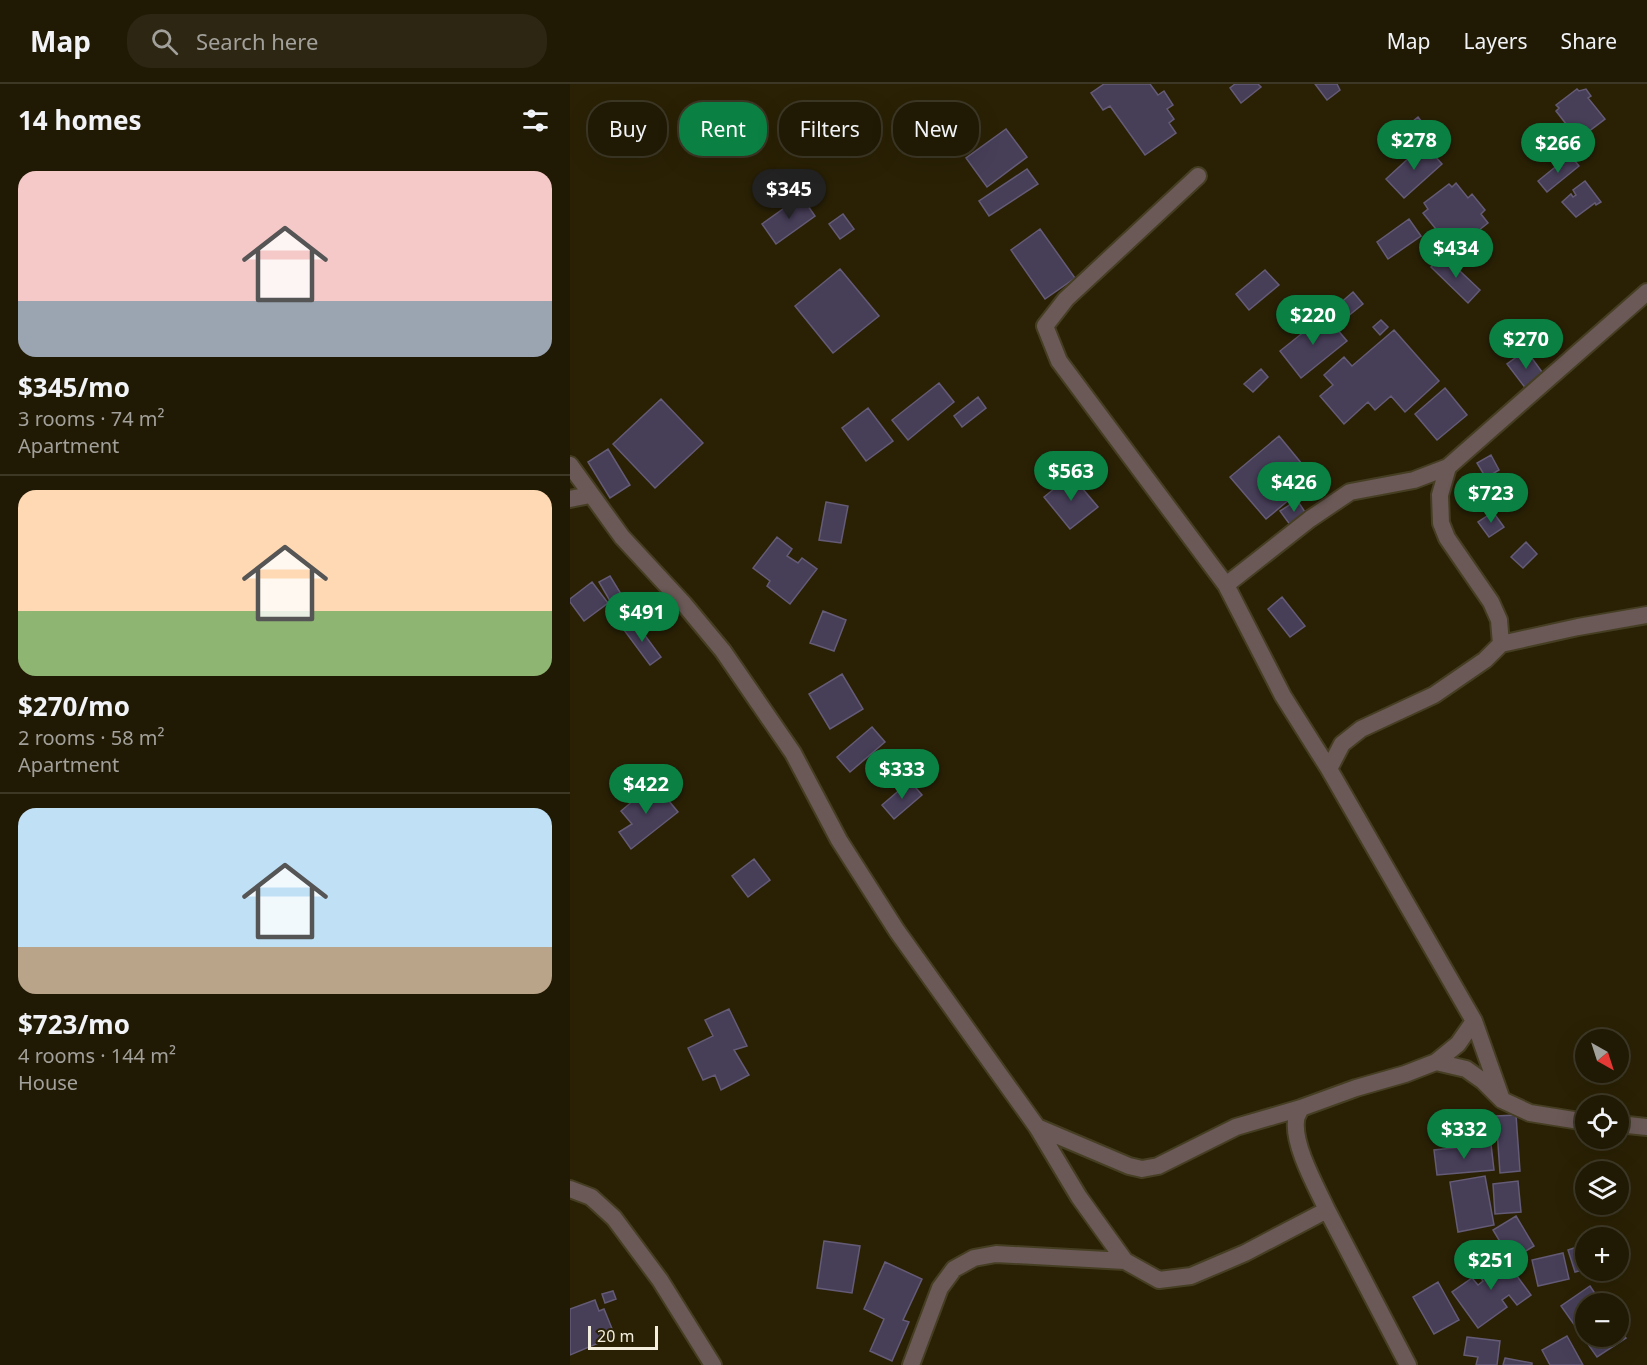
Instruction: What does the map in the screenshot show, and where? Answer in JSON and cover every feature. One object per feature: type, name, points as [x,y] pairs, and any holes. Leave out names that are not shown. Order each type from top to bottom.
[{"type":"street","points":[[1198,176],[1066,299],[1045,326],[1059,361],[1226,585],[1282,696],[1329,769],[1474,1021],[1502,1100]]},
{"type":"street","points":[[1226,585],[1330,503],[1350,492],[1414,480],[1448,467],[1647,292]]},
{"type":"street","points":[[570,465],[622,537],[723,651],[793,753],[839,840],[897,931],[1037,1127],[1079,1197],[1125,1261],[1159,1280],[1191,1276],[1245,1253],[1327,1210]]},
{"type":"street","points":[[1448,467],[1440,495],[1441,523],[1447,538],[1491,602],[1499,621],[1501,644]]},
{"type":"street","points":[[570,499],[590,495]]},
{"type":"street","points":[[1329,769],[1342,744],[1360,729],[1434,694],[1485,660],[1501,644],[1647,615]]},
{"type":"street","points":[[1037,1127],[1129,1166],[1142,1169],[1158,1166],[1236,1127],[1301,1108],[1436,1062],[1458,1044],[1474,1021]]},
{"type":"street","points":[[1436,1062],[1466,1069],[1483,1081],[1502,1100],[1530,1113],[1575,1120]]},
{"type":"street","points":[[1301,1108],[1296,1120],[1297,1134],[1305,1163],[1408,1365]]},
{"type":"street","points":[[1629,1125],[1647,1127]]},
{"type":"street","points":[[570,1189],[591,1197],[614,1218],[660,1280],[713,1365]]},
{"type":"street","points":[[911,1365],[940,1288],[954,1269],[974,1258],[996,1254],[1125,1261]]},
{"type":"building","points":[[1104,84],[1150,84],[1158,95],[1164,91],[1173,105],[1167,109],[1174,119],[1169,123],[1176,133],[1145,155],[1110,106],[1103,110],[1091,93]]},
{"type":"building","points":[[1235,84],[1258,84],[1261,87],[1241,103],[1230,88]]},
{"type":"building","points":[[1315,84],[1337,84],[1340,90],[1327,100]]},
{"type":"building","points":[[1577,89],[1579,91],[1586,89],[1591,96],[1588,98],[1605,119],[1584,135],[1573,126],[1570,129],[1556,111],[1559,108],[1556,105]]},
{"type":"building","points":[[1418,117],[1429,131],[1401,152],[1391,139]]},
{"type":"building","points":[[1006,129],[1027,157],[987,187],[966,158],[979,156],[979,149]]},
{"type":"building","points":[[1424,144],[1442,164],[1404,198],[1386,179]]},
{"type":"building","points":[[1570,155],[1579,166],[1547,192],[1538,181]]},
{"type":"building","points":[[1027,169],[1038,184],[989,216],[979,201]]},
{"type":"building","points":[[1585,181],[1601,202],[1596,205],[1595,203],[1576,217],[1562,202],[1571,194],[1573,197],[1576,195],[1573,190]]},
{"type":"building","points":[[1456,183],[1468,198],[1472,194],[1485,210],[1481,214],[1488,223],[1468,239],[1466,236],[1455,245],[1452,241],[1448,244],[1423,213],[1428,209],[1424,203],[1449,184],[1452,187]]},
{"type":"building","points":[[801,196],[815,216],[776,244],[762,224]]},
{"type":"building","points":[[843,214],[854,229],[840,239],[829,224]]},
{"type":"building","points":[[1409,219],[1421,236],[1388,259],[1377,242]]},
{"type":"building","points":[[1040,229],[1075,278],[1045,299],[1011,250]]},
{"type":"building","points":[[1443,255],[1480,290],[1468,303],[1431,267]]},
{"type":"building","points":[[840,269],[879,316],[833,353],[795,306]]},
{"type":"building","points":[[1265,270],[1279,285],[1249,310],[1236,294]]},
{"type":"building","points":[[1353,292],[1363,304],[1347,317],[1338,305]]},
{"type":"building","points":[[1325,315],[1347,341],[1301,378],[1280,351]]},
{"type":"building","points":[[1381,320],[1388,327],[1380,335],[1373,327]]},
{"type":"building","points":[[1394,330],[1439,381],[1405,412],[1391,396],[1375,410],[1368,402],[1344,424],[1320,396],[1333,385],[1324,375],[1344,357],[1352,366]]},
{"type":"building","points":[[1526,350],[1545,376],[1527,390],[1507,364]]},
{"type":"building","points":[[1261,369],[1268,377],[1253,392],[1244,384]]},
{"type":"building","points":[[939,383],[954,402],[908,440],[892,420]]},
{"type":"building","points":[[1445,388],[1467,415],[1437,440],[1415,414]]},
{"type":"building","points":[[978,397],[986,408],[962,427],[954,416]]},
{"type":"building","points":[[661,399],[703,443],[655,488],[613,444]]},
{"type":"building","points":[[868,408],[893,441],[866,461],[842,428]]},
{"type":"building","points":[[1279,436],[1302,464],[1278,484],[1290,499],[1266,519],[1230,477]]},
{"type":"building","points":[[608,449],[630,485],[610,498],[588,462]]},
{"type":"building","points":[[1491,455],[1499,470],[1486,478],[1477,463]]},
{"type":"building","points":[[1071,475],[1098,507],[1070,529],[1044,497]]},
{"type":"building","points":[[1297,500],[1307,515],[1291,526],[1280,511]]},
{"type":"building","points":[[826,502],[848,506],[841,543],[819,540]]},
{"type":"building","points":[[1493,512],[1504,527],[1489,537],[1478,522]]},
{"type":"building","points":[[777,537],[792,549],[787,556],[798,563],[802,558],[817,569],[790,604],[767,586],[770,581],[753,568]]},
{"type":"building","points":[[1526,542],[1537,554],[1523,568],[1511,557]]},
{"type":"building","points":[[610,576],[621,594],[610,601],[599,582]]},
{"type":"building","points":[[592,582],[608,603],[584,621],[570,599]]},
{"type":"building","points":[[1282,597],[1305,626],[1290,637],[1268,609]]},
{"type":"building","points":[[823,611],[846,620],[834,651],[810,643]]},
{"type":"building","points":[[635,622],[661,657],[650,665],[624,630]]},
{"type":"building","points":[[842,674],[863,709],[830,729],[809,694]]},
{"type":"building","points":[[872,727],[885,742],[850,772],[837,757]]},
{"type":"building","points":[[910,781],[922,795],[894,819],[882,805]]},
{"type":"building","points":[[654,783],[678,812],[631,849],[619,832],[632,824],[621,811]]},
{"type":"building","points":[[754,859],[770,880],[748,897],[732,876]]},
{"type":"building","points":[[729,1009],[747,1046],[734,1050],[749,1075],[721,1090],[715,1075],[703,1080],[688,1048],[713,1036],[705,1020]]},
{"type":"building","points":[[1516,1115],[1520,1171],[1500,1173],[1496,1116]]},
{"type":"building","points":[[1491,1144],[1494,1170],[1437,1175],[1434,1150]]},
{"type":"building","points":[[1485,1176],[1494,1225],[1458,1232],[1450,1182]]},
{"type":"building","points":[[1518,1181],[1521,1212],[1495,1214],[1493,1184]]},
{"type":"building","points":[[1516,1216],[1534,1246],[1511,1260],[1493,1230]]},
{"type":"building","points":[[824,1241],[860,1246],[852,1293],[817,1288]]},
{"type":"building","points":[[1575,1248],[1575,1272],[1568,1250]]},
{"type":"building","points":[[1500,1253],[1531,1295],[1517,1305],[1509,1295],[1502,1300],[1507,1307],[1478,1328],[1452,1292],[1472,1278],[1478,1285],[1483,1281],[1476,1271]]},
{"type":"building","points":[[1563,1253],[1569,1279],[1538,1286],[1532,1260]]},
{"type":"building","points":[[885,1262],[922,1279],[903,1320],[909,1322],[892,1361],[870,1351],[884,1319],[864,1309]]},
{"type":"building","points":[[1438,1282],[1459,1320],[1434,1334],[1413,1297]]},
{"type":"building","points":[[1590,1286],[1595,1293],[1580,1293]]},
{"type":"building","points":[[613,1291],[616,1299],[605,1303],[602,1294]]},
{"type":"building","points":[[1575,1296],[1575,1326],[1561,1306]]},
{"type":"building","points":[[595,1300],[599,1311],[604,1309],[615,1336],[570,1355],[570,1309]]},
{"type":"building","points":[[1567,1336],[1583,1365],[1550,1365],[1542,1350]]},
{"type":"building","points":[[1467,1337],[1500,1341],[1497,1365],[1476,1365],[1478,1357],[1464,1355]]},
{"type":"building","points":[[1590,1347],[1612,1347],[1597,1357]]},
{"type":"building","points":[[1505,1358],[1532,1363],[1532,1365],[1503,1365]]}]
